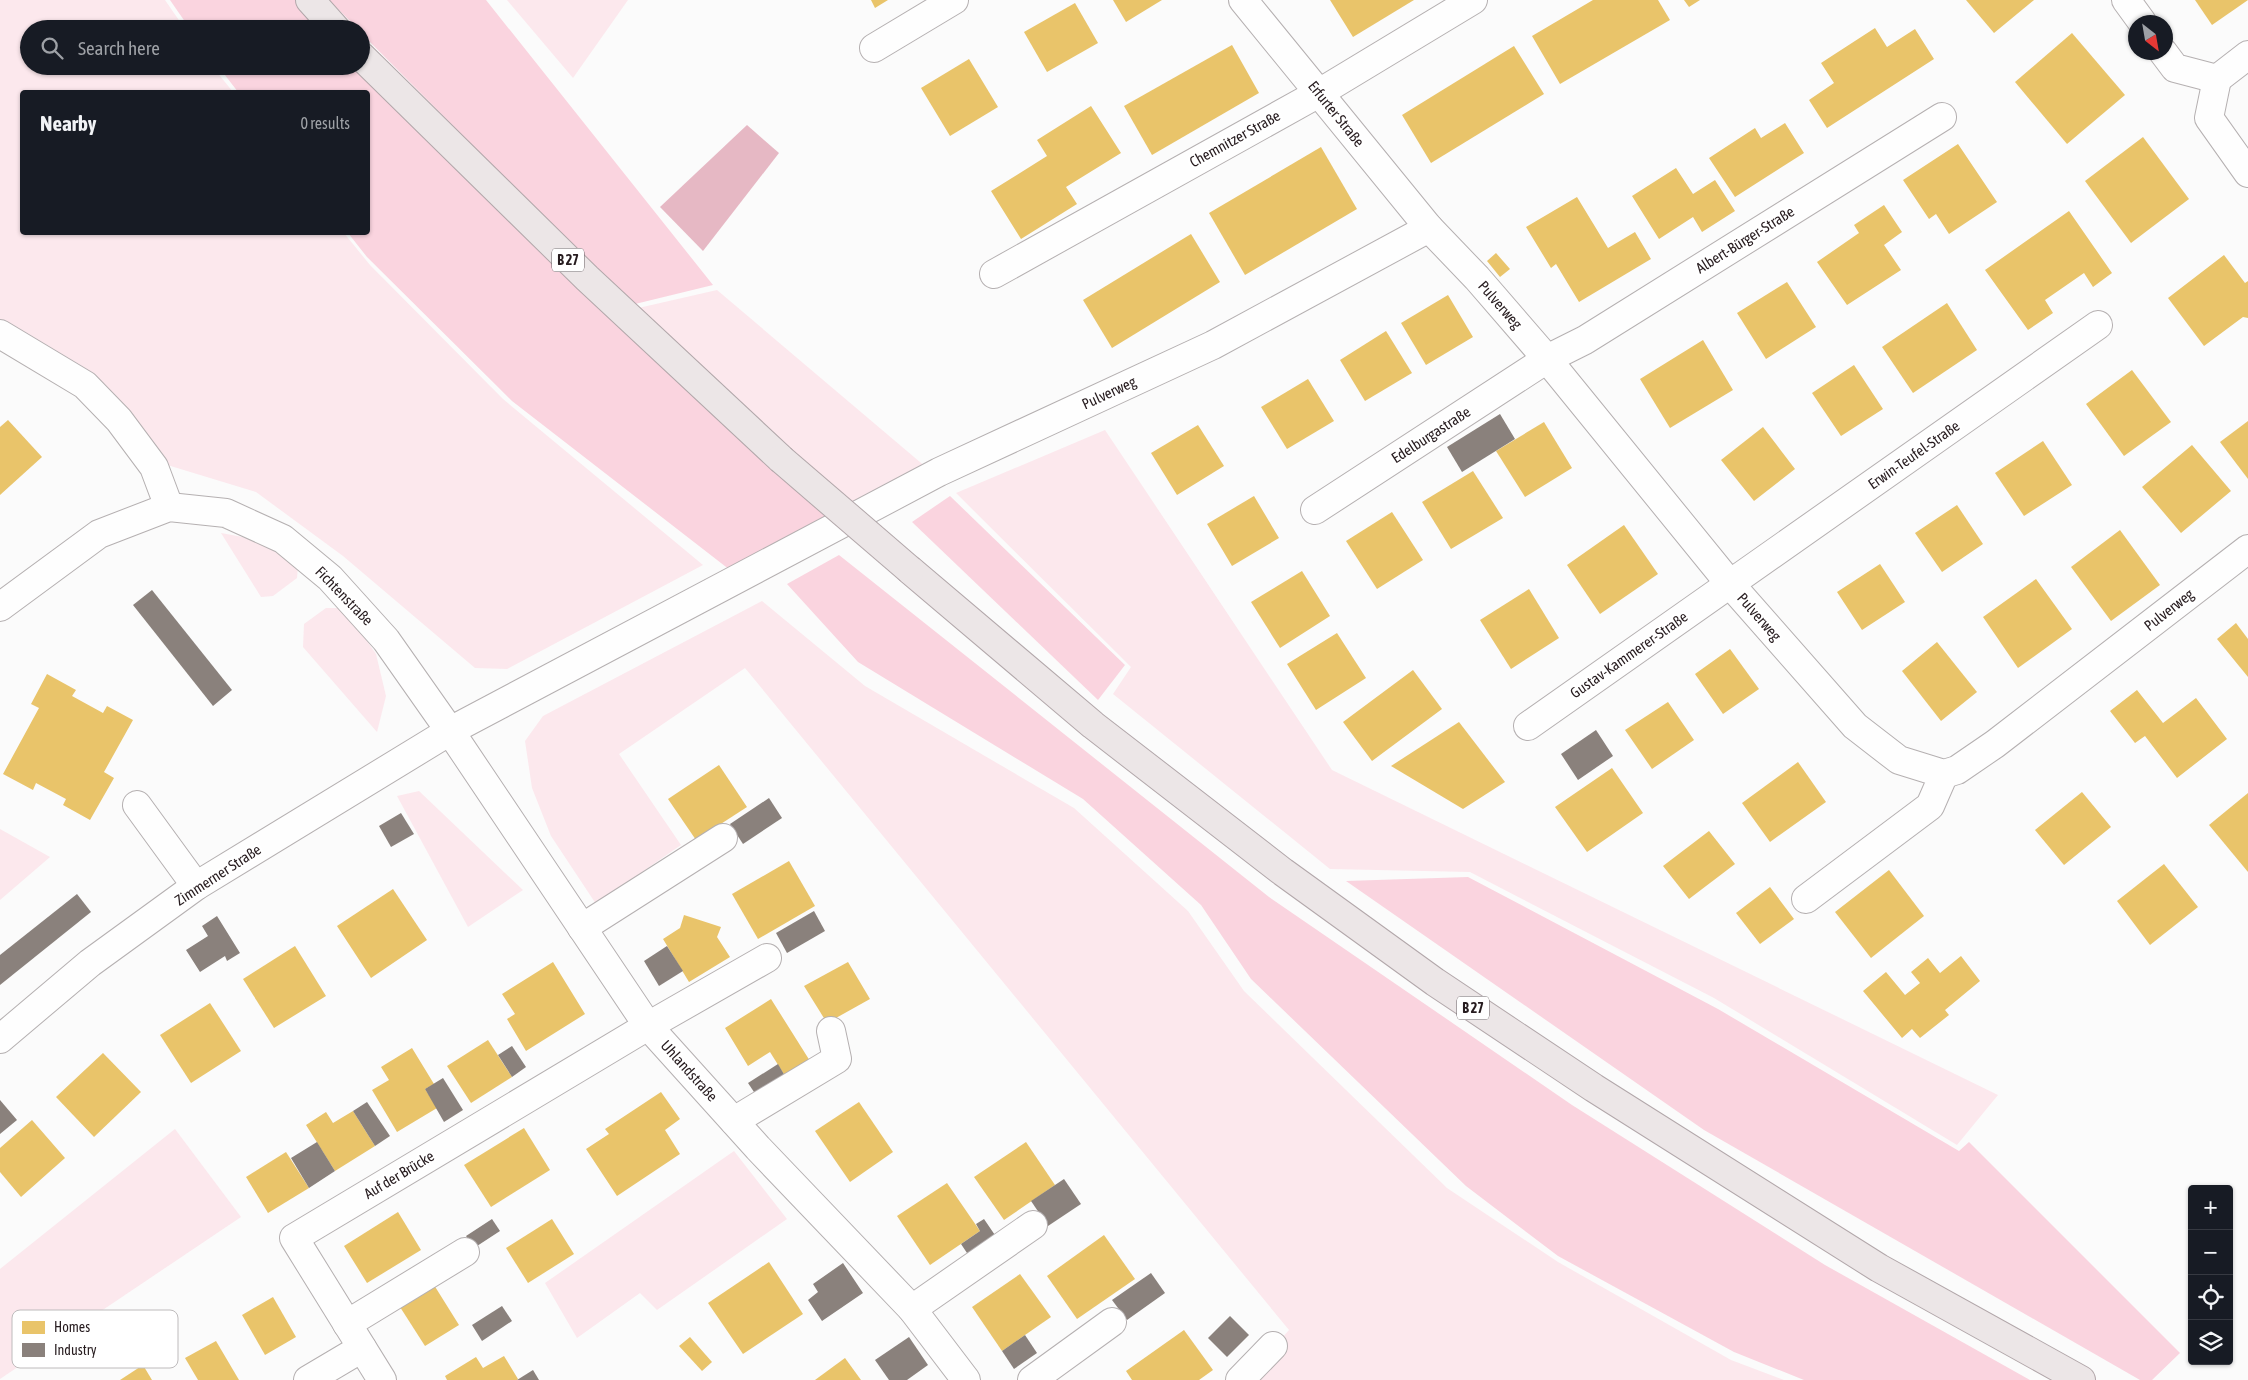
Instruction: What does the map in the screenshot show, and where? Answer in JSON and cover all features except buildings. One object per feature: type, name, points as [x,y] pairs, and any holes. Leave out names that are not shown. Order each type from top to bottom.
[{"type":"main road","points":[[310,0],[328,20]]},
{"type":"main road","name":"B 27","points":[[370,65],[587,278],[781,459],[1093,725],[1283,872],[1435,982],[1594,1088],[1879,1268],[2081,1380]]},
{"type":"street","points":[[874,48],[954,0]]},
{"type":"street","name":"Erfurter Straße","points":[[1243,0],[1429,228]]},
{"type":"street","name":"Chemnitzer Straße","points":[[994,274],[1319,92],[1473,0]]},
{"type":"street","points":[[2126,0],[2137,15]]},
{"type":"street","points":[[2248,55],[2217,79],[2210,118],[2248,173]]},
{"type":"street","points":[[2169,60],[2174,68],[2217,79]]},
{"type":"street","name":"Albert-Bürger-Straße","points":[[1547,360],[1585,340],[1942,117]]},
{"type":"street","name":"Pulverweg","points":[[450,731],[939,472],[1213,345],[1429,228],[1477,278],[1547,360],[1730,584],[1855,726],[1899,760],[1944,774],[1957,770],[1995,744],[2248,549]]},
{"type":"street","name":"Erwin-Teufel-Straße","points":[[1730,584],[2098,325]]},
{"type":"street","points":[[0,334],[84,385],[119,420],[154,466],[169,507]]},
{"type":"street","name":"Edelburgastraße","points":[[1316,510],[1547,360]]},
{"type":"street","name":"Fichtenstraße","points":[[0,607],[99,534],[169,507],[226,513],[283,539],[330,578],[386,640],[450,731]]},
{"type":"street","name":"Gustav-Kammerer-Straße","points":[[1528,726],[1730,584]]},
{"type":"street","name":"Zimmerner Straße","points":[[0,1039],[90,964],[196,886],[450,731]]},
{"type":"street","name":"Uhlandstraße","points":[[450,731],[648,1026],[734,1121],[912,1310],[966,1380]]},
{"type":"street","points":[[1806,899],[1930,806],[1944,774]]},
{"type":"street","points":[[137,805],[196,886]]},
{"type":"street","points":[[582,928],[723,838]]},
{"type":"street","points":[[648,1026],[767,958]]},
{"type":"street","name":"Auf der Brücke","points":[[382,1380],[294,1238],[648,1026]]},
{"type":"street","points":[[734,1121],[837,1058],[832,1031]]},
{"type":"street","points":[[912,1310],[1033,1225]]},
{"type":"street","points":[[347,1324],[465,1252]]},
{"type":"street","points":[[1032,1380],[1112,1322]]},
{"type":"street","points":[[1240,1380],[1272,1346]]},
{"type":"street","points":[[308,1380],[362,1348]]},
{"type":"shaded area","points":[[0,0],[165,0],[179,20],[20,20],[20,75],[219,75],[231,90],[20,90],[20,235],[346,235],[370,265],[503,399],[703,565],[507,669],[475,668],[343,556],[256,492],[164,464],[0,325]]},
{"type":"shaded area","points":[[170,0],[311,0],[330,20],[184,20]]},
{"type":"shaded area","points":[[329,0],[486,0],[713,285],[631,305],[370,42],[370,20],[349,20]]},
{"type":"shaded area","points":[[507,0],[628,0],[573,78]]},
{"type":"shaded area","points":[[225,75],[370,75],[833,518],[730,570],[512,401],[367,257],[350,235],[370,235],[370,90],[236,90]]},
{"type":"shaded area","points":[[747,125],[779,153],[703,251],[660,207]]},
{"type":"shaded area","points":[[717,290],[927,468],[851,508],[634,309]]},
{"type":"shaded area","points":[[1105,430],[1332,770],[1998,1095],[1957,1145],[1714,998],[1470,872],[1330,869],[1113,694],[1131,667],[956,493]]},
{"type":"shaded area","points":[[950,496],[1125,665],[1098,700],[912,522]]},
{"type":"shaded area","points":[[221,533],[253,539],[280,551],[298,566],[297,578],[273,596],[261,597]]},
{"type":"shaded area","points":[[839,555],[1269,897],[1572,1105],[1825,1265],[2030,1380],[1804,1380],[1734,1352],[1558,1256],[1466,1186],[1251,979],[1201,905],[1083,799],[858,662],[787,584]]},
{"type":"shaded area","points":[[762,601],[865,686],[1074,808],[1188,911],[1244,991],[1447,1188],[1558,1262],[1731,1360],[1784,1380],[1245,1380],[1289,1330],[745,668],[619,754],[681,845],[596,904],[551,836],[532,788],[525,741],[543,716]]},
{"type":"shaded area","points":[[326,608],[344,608],[376,654],[386,696],[377,732],[303,647],[304,624]]},
{"type":"shaded area","points":[[419,791],[523,890],[468,927],[397,796]]},
{"type":"shaded area","points":[[0,829],[50,857],[0,900]]},
{"type":"shaded area","points":[[1468,877],[1718,1009],[1959,1151],[1969,1142],[2180,1353],[2152,1380],[2140,1380],[1704,1130],[1346,881]]},
{"type":"shaded area","points":[[175,1129],[241,1217],[103,1310],[12,1310],[12,1368],[16,1368],[0,1379],[0,1269]]},
{"type":"shaded area","points":[[734,1151],[787,1219],[657,1310],[640,1293],[577,1338],[545,1283]]}]
